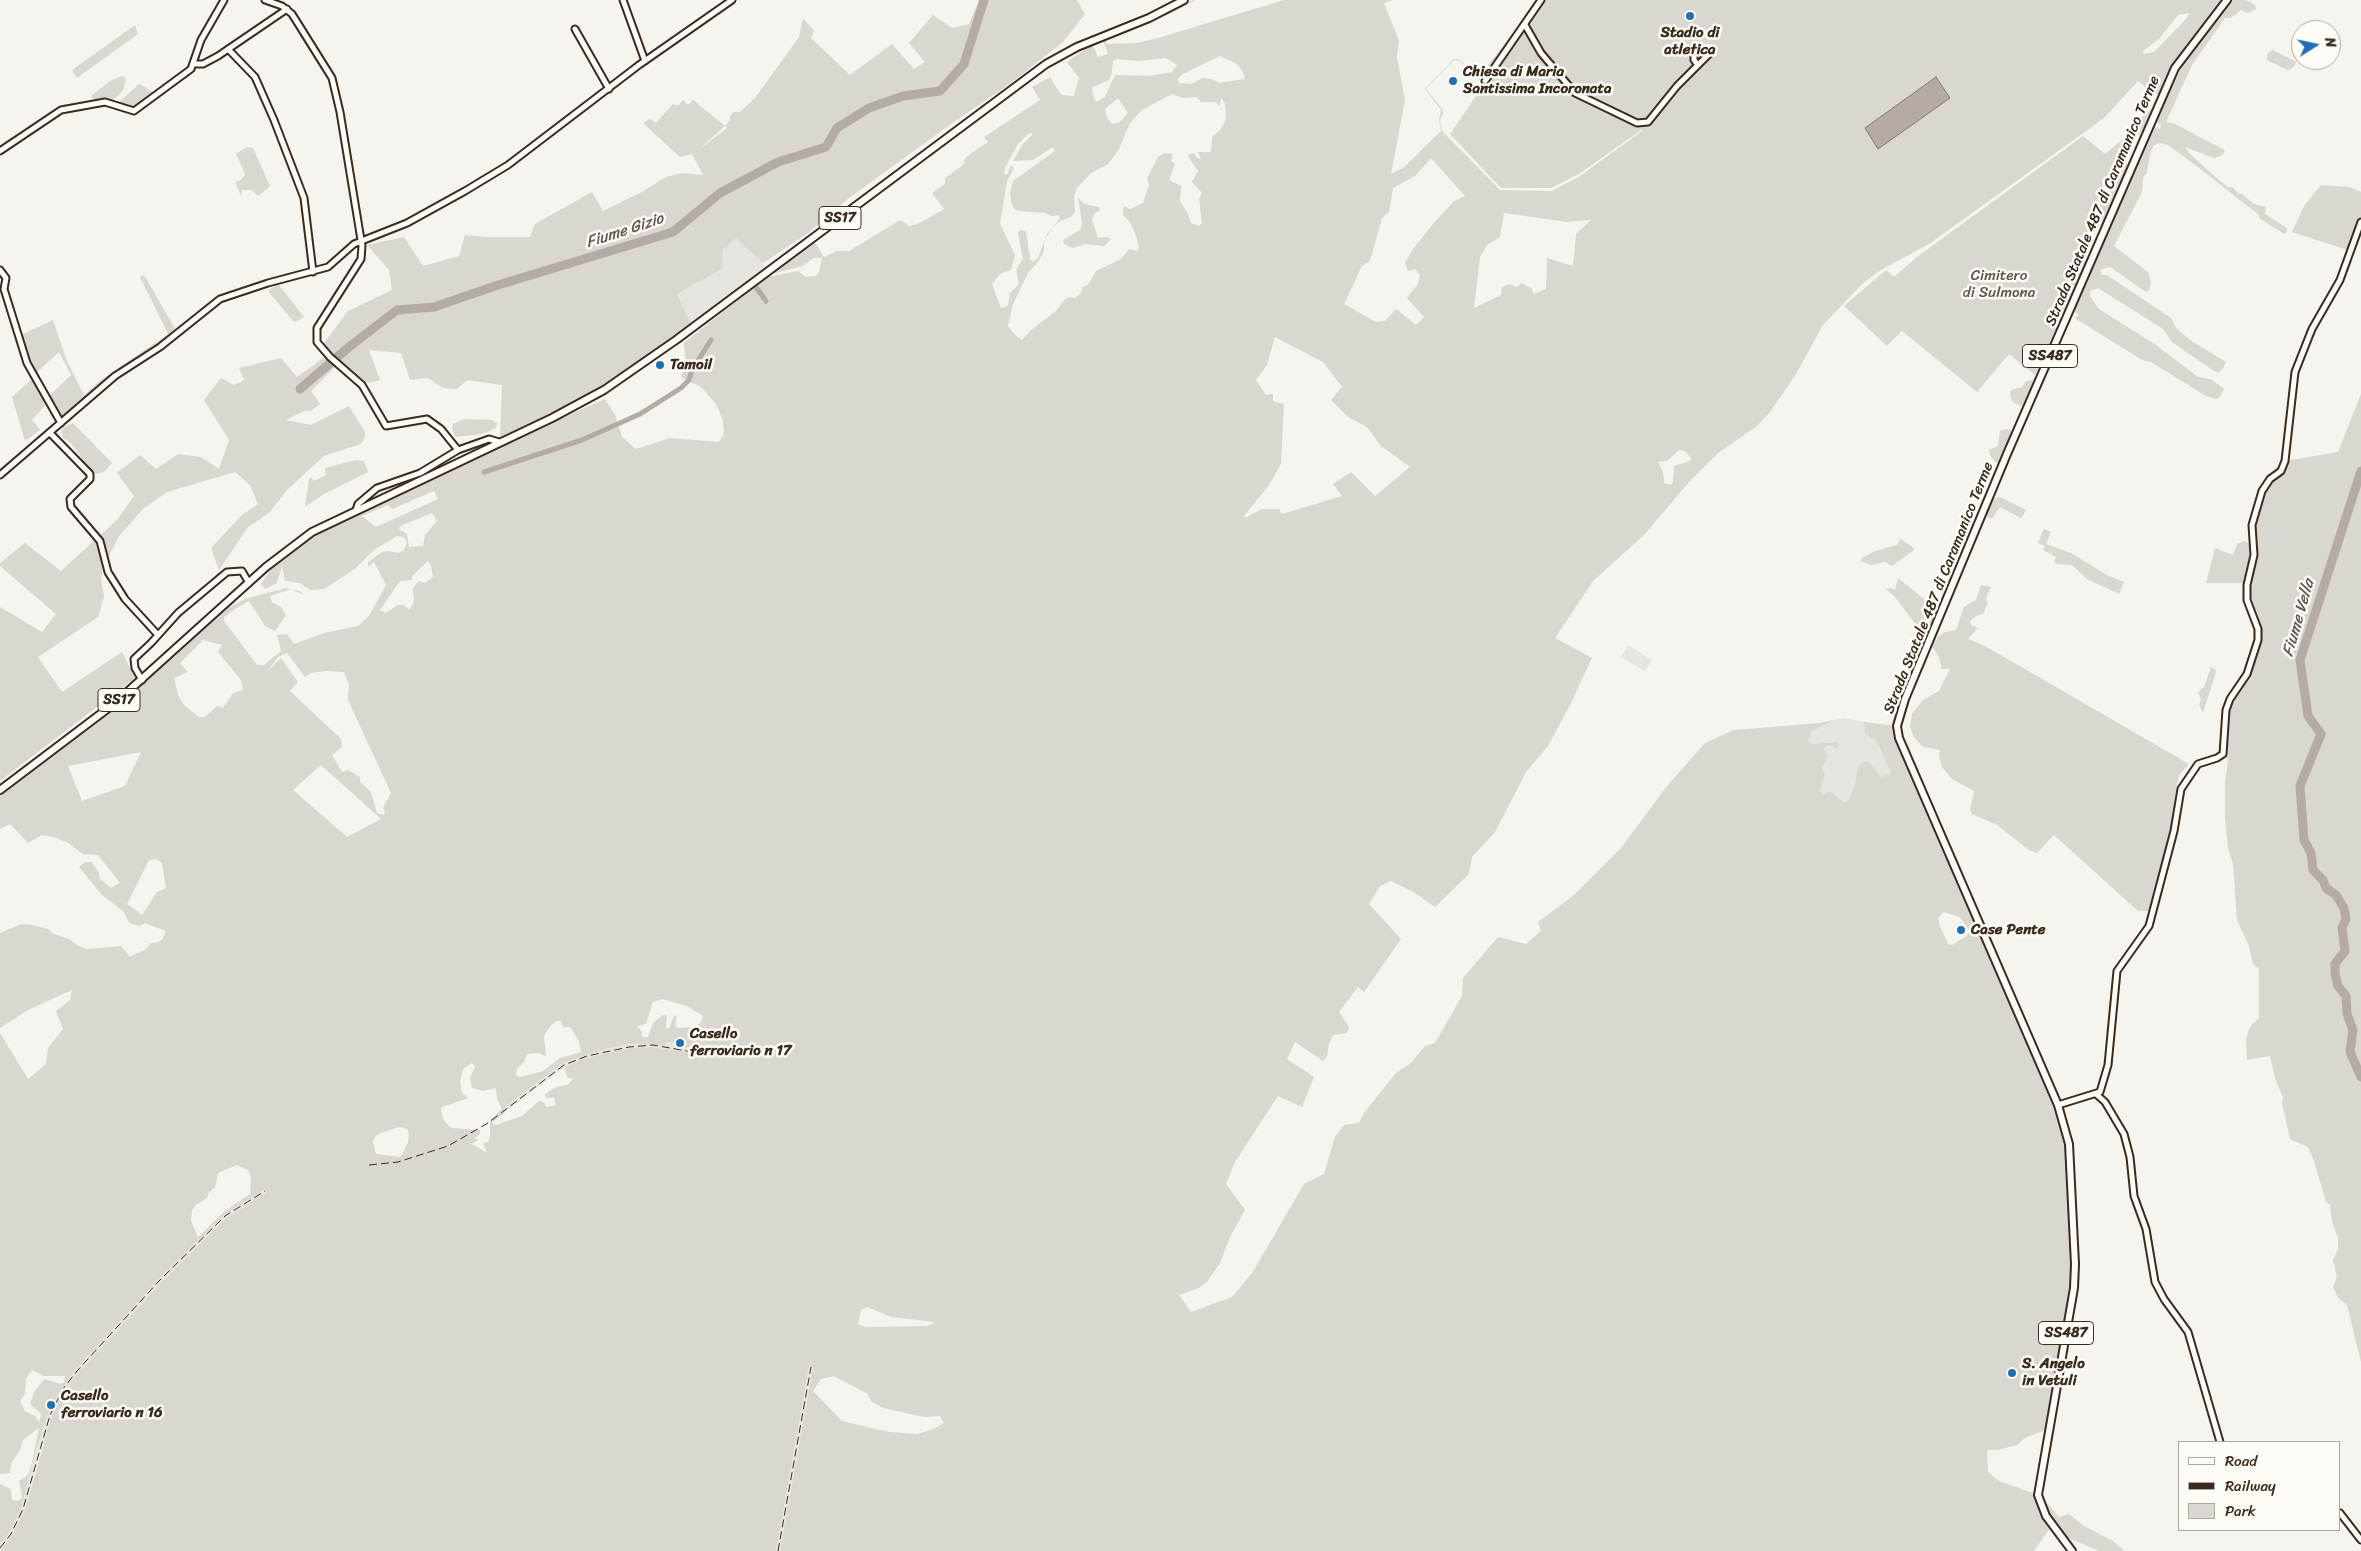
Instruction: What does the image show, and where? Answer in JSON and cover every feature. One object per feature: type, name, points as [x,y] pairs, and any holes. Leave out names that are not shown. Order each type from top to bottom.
[{"type":"main road","name":"SS17","points":[[0,790],[115,703],[287,549],[312,532],[421,475],[552,418],[629,375],[769,274],[1046,64],[1077,47],[1149,18],[1184,0]]},
{"type":"main road","name":"Strada Statale 487 di Caramanico Terme","points":[[2072,1551],[2046,1516],[2038,1495],[2074,1288],[2069,1144],[2058,1105],[1899,738],[1897,726],[1905,699],[2003,463],[2175,68],[2227,0]]},
{"type":"street","points":[[0,151],[61,110],[105,102],[134,110],[188,72],[193,64],[201,40],[224,0]]},
{"type":"street","points":[[265,0],[287,9],[306,35],[335,88],[361,241],[361,259],[317,328],[317,342],[336,363],[362,386],[386,426],[427,419],[441,429],[458,450]]},
{"type":"street","points":[[623,0],[645,61]]},
{"type":"street","points":[[0,475],[115,376],[160,348],[220,300],[268,283],[313,272],[335,263],[349,248],[361,241],[407,223],[465,192],[508,165],[645,61],[732,0]]},
{"type":"street","points":[[1485,80],[1525,26],[1541,0]]},
{"type":"street","points":[[193,64],[203,64],[287,9]]},
{"type":"street","points":[[1525,26],[1542,53],[1575,93],[1636,123],[1648,122],[1677,86],[1698,65]]},
{"type":"street","points":[[575,29],[609,89]]},
{"type":"street","points":[[228,48],[255,77],[304,198],[313,272]]},
{"type":"street","points":[[2058,1105],[2100,1092],[2108,1066],[2117,971],[2149,926],[2174,831],[2181,789],[2198,764],[2223,754],[2226,710],[2230,699],[2247,674],[2258,640],[2258,629],[2248,600],[2247,585],[2254,555],[2252,525],[2262,491],[2270,479],[2281,471],[2285,461],[2294,372],[2312,329],[2340,280],[2361,222]]},
{"type":"street","points":[[0,270],[6,278],[4,288],[27,363],[61,423]]},
{"type":"street","points":[[50,433],[90,474],[90,479],[72,496],[70,504],[100,541],[108,572],[125,599],[158,635]]},
{"type":"street","points":[[356,510],[358,504],[377,488],[421,475],[458,450],[488,439],[499,442]]},
{"type":"street","points":[[142,680],[135,668],[134,659],[178,613],[227,572],[242,572],[249,583]]},
{"type":"street","points":[[2096,1094],[2105,1102],[2124,1134],[2130,1157],[2134,1196],[2146,1229],[2156,1282],[2164,1299],[2188,1332],[2220,1441]]},
{"type":"street","points":[[2341,1514],[2361,1540]]},
{"type":"shaded area","points":[[1936,77],[1950,98],[1878,149],[1865,128]]},
{"type":"shaded area","points":[[737,237],[763,263],[766,269],[691,324],[677,294],[722,269],[723,250]]},
{"type":"shaded area","points":[[1628,645],[1652,660],[1645,671],[1621,657]]},
{"type":"shaded area","points":[[1844,718],[1864,722],[1865,733],[1877,742],[1891,773],[1882,777],[1868,761],[1863,762],[1858,767],[1855,784],[1848,801],[1842,802],[1830,791],[1822,795],[1820,789],[1825,775],[1822,768],[1828,756],[1824,750],[1826,747],[1832,746],[1837,749],[1840,744],[1834,742],[1812,744],[1808,741],[1808,736],[1811,732],[1834,720]]},
{"type":"shaded area","points":[[686,1040],[698,1051],[697,1055],[653,1047],[606,1053],[565,1067],[506,1111],[504,1108],[563,1063],[605,1049],[629,1044],[665,1045],[666,1041]]},
{"type":"shaded area","points":[[265,1190],[267,1193],[226,1218],[161,1283],[79,1372],[41,1448],[25,1510],[12,1535],[0,1551],[0,1544],[9,1533],[21,1509],[37,1447],[50,1410],[46,1407],[50,1398],[55,1400],[75,1370],[158,1280],[224,1215]]},
{"type":"shaded area","points":[[809,1367],[813,1368],[780,1551],[776,1551]]},
{"type":"green space","points":[[979,0],[1077,0],[1085,14],[1063,42],[1011,83],[849,198],[808,233],[763,263],[736,238],[723,250],[722,269],[677,294],[691,324],[617,378],[577,401],[500,437],[502,385],[467,380],[457,389],[443,388],[428,378],[410,380],[401,353],[369,350],[380,380],[367,383],[341,361],[311,391],[320,404],[311,411],[304,411],[286,420],[311,425],[349,406],[365,432],[365,437],[361,444],[324,456],[287,490],[269,513],[248,527],[219,570],[211,548],[242,515],[258,504],[250,485],[235,472],[167,492],[143,509],[119,536],[103,568],[101,579],[104,597],[98,617],[38,657],[62,692],[122,652],[135,678],[0,781],[0,607],[42,632],[56,614],[0,566],[0,563],[25,543],[61,571],[117,520],[134,496],[117,473],[140,455],[156,469],[178,454],[201,457],[219,469],[229,440],[204,400],[221,378],[234,385],[244,380],[239,368],[281,358],[297,377],[330,353],[324,343],[348,311],[392,290],[389,270],[367,245],[404,237],[423,266],[459,256],[465,235],[530,237],[535,224],[592,192],[603,211],[642,192],[666,177],[682,173],[703,175],[692,154],[680,157],[643,123],[650,119],[656,123],[673,104],[678,106],[683,100],[688,105],[693,100],[725,126],[734,112],[740,112],[755,98],[799,37],[803,18],[814,31],[811,38],[850,75],[892,44],[914,69],[925,62],[909,43],[933,15],[952,28],[969,24]],"holes":[[[725,126],[727,128],[697,151]]]},
{"type":"green space","points":[[1193,0],[1196,0],[1172,13],[1106,40],[1107,44],[1137,43],[1158,38],[1284,0],[1393,0],[1384,3],[1399,41],[1397,57],[1405,100],[1391,174],[1403,168],[1441,131],[1439,119],[1441,110],[1425,89],[1454,59],[1459,59],[1478,78],[1539,0],[1520,29],[1479,80],[1460,61],[1454,60],[1426,89],[1442,109],[1443,114],[1440,119],[1442,131],[1500,190],[1552,191],[1580,176],[1642,131],[1579,174],[1551,188],[1501,188],[1450,134],[1542,0],[2227,0],[2189,49],[2163,94],[2153,94],[2138,81],[2104,118],[1929,244],[1879,271],[1861,285],[1823,325],[1796,374],[1770,412],[1757,426],[1718,453],[1689,482],[1644,535],[1593,581],[1555,638],[1592,658],[1548,746],[1526,772],[1495,832],[1472,857],[1469,874],[1435,907],[1412,891],[1391,881],[1380,886],[1369,904],[1401,939],[1364,992],[1358,987],[1339,1012],[1349,1027],[1347,1033],[1333,1035],[1327,1056],[1323,1061],[1295,1042],[1287,1059],[1314,1077],[1302,1107],[1278,1096],[1235,1162],[1226,1184],[1245,1210],[1230,1237],[1220,1263],[1207,1282],[1199,1288],[1179,1295],[1191,1312],[1232,1297],[1252,1273],[1304,1184],[1324,1174],[1335,1137],[1344,1125],[1359,1123],[1364,1113],[1396,1073],[1411,1063],[1425,1046],[1435,1043],[1462,996],[1463,978],[1498,937],[1526,944],[1541,931],[1538,922],[1574,895],[1621,848],[1667,786],[1705,743],[1734,730],[1820,723],[1834,720],[1811,732],[1808,741],[1812,744],[1835,742],[1840,744],[1837,749],[1832,746],[1826,746],[1824,750],[1828,756],[1822,768],[1825,775],[1820,789],[1822,795],[1830,791],[1843,802],[1848,801],[1855,784],[1858,767],[1863,762],[1868,761],[1882,777],[1891,773],[1877,742],[1865,733],[1864,722],[1897,726],[1899,738],[2066,1126],[2075,1264],[2050,1428],[2025,1438],[2017,1445],[1998,1450],[1987,1450],[1988,1472],[1999,1481],[2038,1495],[2052,1525],[2034,1551],[780,1551],[813,1368],[809,1367],[776,1551],[0,1551],[12,1535],[25,1510],[52,1415],[65,1390],[79,1372],[161,1283],[226,1218],[266,1193],[264,1190],[224,1215],[158,1280],[75,1370],[55,1400],[50,1398],[46,1407],[50,1409],[37,1447],[21,1509],[9,1533],[0,1544],[0,1484],[11,1489],[12,1500],[18,1501],[22,1498],[19,1481],[28,1475],[39,1428],[23,1440],[20,1450],[11,1464],[10,1473],[0,1474],[0,1033],[28,1079],[46,1064],[48,1048],[63,1029],[56,1011],[70,1000],[72,990],[28,1010],[0,1028],[0,933],[21,924],[32,925],[48,929],[54,934],[69,939],[78,946],[87,949],[121,946],[130,957],[146,949],[151,943],[162,940],[166,931],[145,923],[139,926],[129,923],[124,912],[102,895],[79,867],[85,862],[92,862],[99,873],[100,879],[111,888],[120,883],[98,855],[83,854],[67,842],[42,835],[28,843],[10,824],[0,829],[0,794],[174,657],[228,608],[245,599],[286,588],[291,589],[270,596],[272,602],[281,607],[286,615],[275,631],[265,626],[249,601],[224,617],[224,621],[257,665],[264,665],[281,651],[277,635],[287,634],[294,644],[324,633],[358,626],[369,616],[386,585],[374,562],[368,567],[368,562],[382,552],[398,553],[404,550],[407,542],[404,537],[397,536],[374,550],[355,569],[324,589],[310,590],[300,583],[285,581],[282,566],[277,583],[265,589],[261,584],[271,569],[296,547],[328,528],[513,440],[605,399],[615,415],[622,437],[636,449],[670,438],[719,442],[724,434],[723,420],[716,404],[701,387],[681,377],[686,365],[684,343],[767,277],[798,271],[806,277],[816,276],[819,272],[822,258],[813,258],[803,266],[771,274],[814,241],[824,257],[837,251],[849,251],[900,220],[909,226],[918,224],[944,209],[932,193],[945,184],[945,178],[963,165],[966,157],[988,142],[984,137],[1040,100],[1032,87],[1050,77],[1061,95],[1074,96],[1079,78],[1067,62],[1092,44],[1098,57],[1108,54],[1103,40],[1172,12]],"holes":[[[2189,13],[2188,17],[2154,52],[2143,54],[2143,51],[2159,39],[2178,15]],[[1220,56],[1237,64],[1243,72],[1245,79],[1219,83],[1212,79],[1202,78],[1192,84],[1179,83],[1178,79],[1181,75]],[[1166,58],[1177,65],[1172,72],[1149,76],[1115,75],[1105,97],[1096,102],[1092,90],[1093,87],[1109,80],[1113,61],[1116,59],[1139,61]],[[1172,94],[1183,98],[1197,97],[1201,102],[1215,102],[1220,106],[1221,98],[1225,103],[1226,119],[1221,129],[1212,137],[1211,152],[1198,152],[1201,159],[1197,158],[1194,153],[1187,155],[1198,171],[1192,182],[1202,193],[1199,199],[1202,223],[1199,226],[1191,223],[1180,201],[1181,186],[1169,180],[1175,164],[1171,161],[1173,154],[1164,153],[1158,157],[1147,179],[1149,185],[1143,203],[1130,209],[1124,206],[1123,209],[1123,215],[1130,222],[1136,236],[1139,247],[1137,251],[1129,249],[1121,259],[1096,271],[1088,285],[1083,287],[1081,293],[1075,298],[1069,297],[1065,299],[1056,311],[1031,330],[1022,340],[1008,326],[1013,304],[1028,273],[1038,262],[1044,251],[1044,242],[1038,258],[1033,262],[1030,259],[1026,232],[1019,231],[1023,259],[1016,270],[1019,284],[1010,293],[1008,306],[1001,308],[992,284],[1000,274],[1011,270],[1015,255],[1000,224],[1007,181],[1014,168],[1011,165],[1007,175],[1004,174],[1005,168],[1018,144],[1028,134],[1032,133],[1022,145],[1013,161],[1033,160],[1053,147],[1055,151],[1013,181],[1010,193],[1014,209],[1018,211],[1045,213],[1052,216],[1058,215],[1060,218],[1047,234],[1045,240],[1058,222],[1071,217],[1075,212],[1074,196],[1077,188],[1091,173],[1108,164],[1118,151],[1130,123],[1142,110]],[[1118,98],[1128,113],[1119,123],[1112,124],[1108,119],[1105,109]],[[1431,158],[1465,196],[1454,201],[1433,224],[1413,249],[1405,263],[1408,271],[1415,269],[1420,275],[1418,284],[1407,298],[1424,317],[1416,325],[1396,309],[1385,321],[1376,322],[1344,304],[1362,266],[1370,261],[1382,218],[1389,212],[1393,188],[1415,176]],[[1504,213],[1567,222],[1591,220],[1576,234],[1573,266],[1547,258],[1546,289],[1533,294],[1532,289],[1522,283],[1517,287],[1508,284],[1502,288],[1501,295],[1474,308],[1480,257],[1487,245],[1500,237]],[[1275,337],[1323,362],[1342,387],[1331,400],[1348,417],[1367,427],[1381,446],[1410,467],[1375,496],[1351,472],[1333,484],[1342,496],[1282,514],[1279,509],[1262,509],[1245,518],[1244,516],[1269,485],[1281,464],[1284,404],[1273,401],[1273,394],[1266,395],[1256,380],[1267,365]],[[1679,450],[1685,451],[1691,458],[1690,461],[1674,466],[1673,482],[1671,485],[1664,483],[1663,472],[1658,462],[1667,461]],[[434,491],[438,499],[376,527],[362,516],[388,505],[392,509]],[[432,513],[437,521],[425,535],[423,546],[409,547],[407,534],[399,529],[400,526]],[[428,561],[433,577],[425,583],[419,581],[413,588],[414,602],[409,610],[404,605],[398,605],[385,613],[380,610],[400,581],[412,580],[412,576]],[[203,640],[222,645],[218,652],[241,680],[243,690],[233,693],[223,708],[217,706],[205,717],[199,717],[184,705],[178,695],[174,678],[188,672],[180,663]],[[287,653],[305,677],[311,673],[326,671],[344,672],[349,685],[348,700],[391,793],[383,808],[384,815],[377,813],[371,792],[360,782],[360,777],[348,770],[342,772],[332,755],[342,747],[341,739],[290,691],[298,682],[281,658],[267,672],[278,657]],[[141,752],[125,786],[82,801],[68,766]],[[321,765],[381,819],[347,837],[293,790]],[[157,859],[162,863],[166,888],[157,892],[142,915],[127,904],[149,860]],[[1943,912],[1960,917],[1969,930],[1967,936],[1952,945],[1948,944],[1940,926],[1938,918]],[[662,999],[687,1006],[703,1016],[701,1022],[695,1027],[678,1028],[675,1026],[677,1017],[674,1015],[669,1029],[666,1028],[667,1016],[663,1015],[653,1023],[648,1037],[642,1037],[642,1032],[637,1026],[646,1024],[653,1002]],[[556,1021],[561,1021],[563,1027],[570,1027],[579,1041],[581,1052],[560,1058],[543,1071],[520,1077],[516,1075],[517,1069],[524,1062],[527,1054],[538,1053],[546,1056],[544,1036],[550,1026]],[[676,1039],[686,1040],[685,1048],[698,1051],[697,1054],[653,1047],[629,1048],[587,1058],[564,1067],[567,1077],[573,1079],[567,1085],[556,1087],[545,1094],[546,1098],[554,1098],[556,1105],[547,1107],[542,1101],[539,1101],[522,1116],[496,1125],[492,1123],[506,1111],[504,1108],[563,1063],[605,1049],[629,1044],[666,1045],[666,1042],[675,1042]],[[472,1063],[475,1067],[470,1078],[472,1088],[483,1091],[496,1088],[497,1099],[502,1109],[490,1120],[490,1136],[488,1142],[483,1143],[487,1153],[472,1144],[478,1140],[475,1138],[480,1134],[480,1130],[451,1128],[444,1121],[441,1111],[442,1107],[468,1098],[462,1093],[460,1082],[463,1069]],[[400,1127],[407,1129],[409,1134],[408,1142],[401,1157],[376,1154],[373,1141],[375,1137],[380,1133]],[[237,1165],[248,1170],[251,1177],[250,1194],[225,1211],[198,1237],[191,1221],[192,1210],[207,1198],[209,1192],[215,1188],[218,1173]],[[867,1307],[891,1317],[935,1322],[928,1326],[865,1327],[858,1324],[861,1310]],[[32,1370],[44,1376],[65,1376],[64,1382],[61,1384],[44,1379],[34,1392],[30,1404],[41,1414],[39,1422],[35,1416],[25,1411],[20,1401],[25,1394],[26,1379]],[[834,1376],[868,1394],[871,1401],[883,1408],[924,1417],[940,1416],[944,1423],[931,1430],[917,1434],[889,1432],[842,1421],[813,1391],[821,1379]]]},
{"type":"green space","points":[[2231,0],[2246,0],[2255,5],[2256,9],[2248,13],[2241,10],[2231,18],[2225,18],[2192,65],[2166,122],[2175,124],[2223,149],[2225,152],[2221,156],[2214,158],[2185,147],[2189,153],[2228,187],[2233,187],[2238,194],[2242,194],[2254,204],[2266,207],[2265,214],[2287,228],[2287,232],[2284,234],[2259,218],[2259,215],[2194,164],[2168,145],[2160,143],[2154,145],[2150,154],[2147,173],[2143,177],[2142,192],[2114,246],[2148,272],[2151,283],[2149,290],[2146,292],[2110,267],[2100,270],[2102,275],[2107,275],[2171,318],[2177,329],[2190,340],[2226,362],[2224,367],[2218,373],[2214,371],[2172,342],[2163,329],[2098,288],[2090,291],[2090,296],[2099,309],[2156,345],[2198,377],[2211,379],[2224,389],[2220,397],[2216,399],[2206,396],[2151,362],[2142,360],[2075,318],[2079,315],[2074,311],[2154,126],[2160,129],[2161,126],[2156,121],[2167,96],[2187,58]]},
{"type":"green space","points":[[135,25],[138,34],[77,78],[72,70]]},
{"type":"green space","points":[[2273,50],[2291,59],[2291,69],[2285,69],[2267,60],[2267,54]]},
{"type":"green space","points":[[122,76],[126,78],[123,91],[113,100],[95,103],[91,96],[110,81]]},
{"type":"green space","points":[[139,84],[153,92],[133,108],[118,103]]},
{"type":"green space","name":"Cimitero di Sulmona","points":[[2152,109],[2149,124],[2119,155],[2129,166],[2108,217],[2078,250],[2074,250],[2086,261],[2035,375],[2009,354],[1977,392],[1902,331],[1887,346],[1844,306],[1886,270],[1894,277],[1917,257],[2083,136],[2105,154],[2123,139],[2144,115]]},
{"type":"green space","points":[[247,147],[253,148],[270,186],[258,196],[252,190],[242,190],[241,196],[235,182],[241,180],[245,174],[236,154]]},
{"type":"green space","points":[[2321,185],[2350,187],[2361,192],[2361,218],[2348,250],[2292,232],[2304,206]]},
{"type":"green space","points":[[1078,197],[1084,204],[1099,207],[1100,210],[1094,214],[1092,220],[1098,238],[1108,237],[1111,239],[1104,246],[1085,244],[1073,248],[1064,244],[1063,240],[1080,230],[1082,224]]},
{"type":"green space","points":[[144,275],[177,332],[104,382],[62,420],[49,396],[71,375],[59,352],[36,373],[19,336],[53,320],[67,361],[84,395],[101,380],[168,334],[140,277]]},
{"type":"green space","points":[[278,284],[304,317],[294,322],[268,291]]},
{"type":"green space","points":[[34,377],[48,402],[32,420],[40,430],[25,441],[12,397]]},
{"type":"green space","points":[[2026,381],[2036,381],[2024,407],[2014,403],[2010,397],[2011,390],[2022,387]]},
{"type":"green space","points":[[2361,394],[2361,1362],[2347,1305],[2338,1298],[2333,1287],[2337,1277],[2333,1260],[2338,1249],[2338,1238],[2332,1221],[2330,1205],[2326,1202],[2314,1161],[2308,1147],[2290,1139],[2282,1103],[2283,1098],[2275,1078],[2270,1056],[2247,1060],[2246,1039],[2250,1027],[2259,1018],[2259,969],[2253,964],[2249,946],[2237,920],[2233,864],[2228,849],[2225,818],[2225,782],[2228,760],[2223,753],[2226,711],[2241,686],[2258,640],[2248,600],[2252,564],[2253,525],[2263,491],[2270,479],[2281,471],[2285,461],[2338,452]]},
{"type":"green space","points":[[464,419],[492,420],[497,423],[496,428],[482,434],[455,437],[452,428],[453,424]]},
{"type":"green space","points":[[73,423],[112,463],[104,472],[97,474],[92,472],[70,442],[63,438],[61,431],[64,427]]},
{"type":"green space","points":[[2006,429],[2014,431],[2001,462],[1996,463],[1991,457],[1989,450],[1998,446],[2000,431]]},
{"type":"green space","points":[[356,460],[364,461],[368,472],[324,494],[305,507],[309,479],[311,477],[314,481],[326,475],[325,468]]},
{"type":"green space","points":[[2000,497],[2026,510],[2021,518],[2000,507],[1992,519],[1984,515],[1991,500]]},
{"type":"green space","points":[[2044,529],[2051,532],[2046,544],[2071,553],[2107,575],[2124,582],[2119,594],[2087,579],[2072,565],[2056,564],[2054,561],[2056,557],[2043,550],[2045,546],[2038,543]]},
{"type":"green space","points":[[1900,539],[1913,547],[1914,550],[1892,566],[1885,562],[1871,565],[1860,561],[1875,551],[1897,545]]},
{"type":"green space","points":[[2244,541],[2251,544],[2251,558],[2244,583],[2206,583],[2215,548],[2233,555],[2237,544]]},
{"type":"green space","points":[[1898,578],[1939,611],[1919,658],[1917,655],[1919,648],[1917,644],[1922,633],[1895,597],[1886,589],[1891,588],[1895,590]]},
{"type":"green space","points":[[1981,585],[1991,587],[1986,598],[1988,603],[1983,614],[1976,616],[1970,621],[1971,625],[1978,628],[1968,639],[1985,646],[2189,764],[2179,775],[2174,802],[2175,816],[2161,870],[2156,881],[2150,911],[2138,911],[2054,835],[2037,853],[2029,850],[1997,825],[1972,814],[1970,810],[1974,791],[1952,779],[1942,767],[1939,755],[1940,750],[1923,747],[1914,737],[1910,727],[1912,714],[1923,700],[1939,691],[1950,669],[1942,669],[1939,657],[1932,646],[1940,635],[1956,630],[1964,607],[1976,600]]},
{"type":"green space","points":[[2211,667],[2216,670],[2203,713],[2199,705],[2201,699],[2198,692],[2204,687]]},
{"type":"green space","points":[[2048,1504],[2059,1517],[2069,1514],[2084,1526],[2113,1541],[2125,1551],[2099,1551],[2064,1536],[2045,1505]]},
{"type":"waterway","name":"Fiume Gizio","points":[[300,389],[349,347],[397,310],[434,307],[498,285],[673,232],[720,193],[778,162],[826,147],[837,128],[869,108],[903,96],[940,91],[964,64],[984,0]]},
{"type":"waterway","points":[[756,287],[766,301]]},
{"type":"waterway","points":[[484,472],[582,440],[640,414],[681,388],[689,380],[692,370],[711,340]]},
{"type":"waterway","name":"Fiume Vella","points":[[2361,471],[2300,660],[2308,716],[2321,734],[2300,786],[2304,840],[2311,853],[2313,870],[2323,880],[2326,888],[2336,895],[2344,908],[2346,919],[2342,928],[2345,951],[2335,964],[2335,974],[2338,986],[2346,996],[2347,1014],[2353,1030],[2350,1052],[2361,1077]]},
{"type":"railway","points":[[369,1165],[398,1162],[448,1146],[488,1123],[564,1065],[587,1056],[629,1047],[653,1045],[698,1053]]},
{"type":"railway","points":[[0,1548],[11,1534],[23,1509],[50,1415],[63,1389],[159,1281],[225,1216],[265,1191]]},
{"type":"railway","points":[[778,1551],[811,1367]]},
{"type":"place","name":"Stadio di atletica","points":[[1690,16]]},
{"type":"place","name":"Chiesa di Maria Santissima Incoronata","points":[[1453,81]]},
{"type":"place","name":"Tamoil","points":[[660,365]]},
{"type":"place","name":"Case Pente","points":[[1961,930]]},
{"type":"place","name":"Casello ferroviario n 17","points":[[680,1043]]},
{"type":"place","name":"S. Angelo in Vetuli","points":[[2012,1373]]},
{"type":"place","name":"Casello ferroviario n 16","points":[[51,1405]]}]
